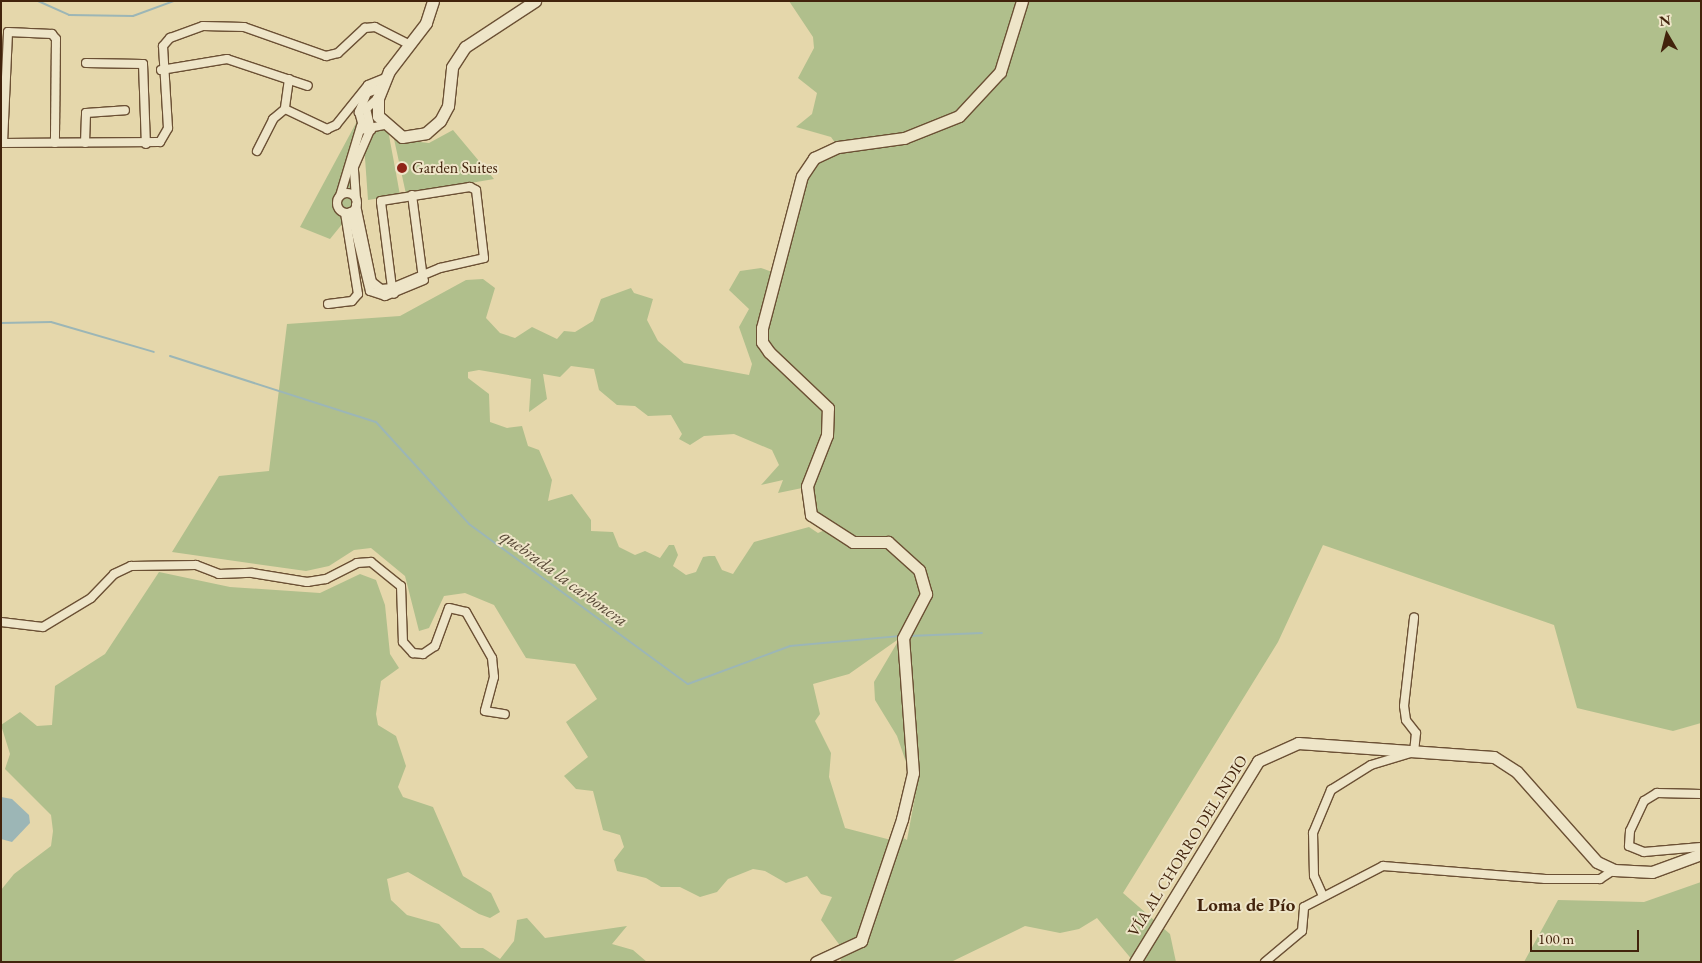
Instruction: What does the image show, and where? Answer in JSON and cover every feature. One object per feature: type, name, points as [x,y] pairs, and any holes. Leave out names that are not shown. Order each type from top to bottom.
[{"type":"street","points":[[393,290],[381,202],[412,195],[470,187],[476,190],[484,258],[445,268],[393,290],[376,295],[370,291],[356,202],[354,167],[371,130],[366,109],[409,44],[426,23],[433,1]]},
{"type":"street","points":[[381,88],[378,116],[384,125],[402,137],[434,128],[448,106],[456,56],[535,1]]},
{"type":"street","points":[[816,962],[861,941],[902,819],[913,773],[902,638],[926,594],[919,570],[888,542],[853,542],[811,515],[807,486],[827,435],[828,408],[762,342],[802,176],[814,158],[838,147],[904,138],[959,116],[1000,72],[1022,1]]},
{"type":"street","points":[[55,143],[56,39],[52,34],[8,32],[2,143],[146,144],[160,142],[167,135],[161,70],[167,40],[212,25],[244,27],[326,56],[338,53],[365,28],[374,27],[409,44]]},
{"type":"street","points":[[161,70],[227,59],[289,78],[308,86]]},
{"type":"street","points":[[86,63],[142,64],[146,144]]},
{"type":"street","points":[[257,150],[273,119],[285,109],[289,78]]},
{"type":"street","points":[[285,109],[331,128],[363,90],[381,88]]},
{"type":"street","points":[[364,246],[348,213],[336,204],[361,126],[360,106],[368,93],[381,88]]},
{"type":"street","points":[[85,143],[86,113],[125,110]]},
{"type":"street","points":[[361,126],[371,130],[384,125]]},
{"type":"street","points":[[340,196],[348,193],[356,202]]},
{"type":"street","points":[[412,195],[423,278]]},
{"type":"street","points":[[328,304],[352,300],[358,294],[348,213],[356,202]]},
{"type":"street","points":[[1,622],[43,627],[91,598],[114,574],[131,566],[196,566],[219,574],[252,573],[307,582],[326,579],[357,563],[371,562],[401,586],[403,642],[413,653],[423,654],[435,646],[449,608],[466,612],[492,658],[494,677],[485,711],[505,714]]},
{"type":"street","points":[[1323,896],[1314,876],[1313,834],[1331,790],[1371,765],[1414,752],[1416,733],[1406,720],[1404,706],[1414,618]]},
{"type":"street","name":"VÍA AL CHORRO DEL INDIO","points":[[1135,962],[1258,761],[1298,743],[1414,752],[1506,762],[1597,862],[1614,870],[1652,872],[1701,854]]},
{"type":"street","points":[[1701,794],[1657,793],[1644,801],[1630,831],[1629,846],[1644,852],[1701,847]]},
{"type":"street","points":[[1265,962],[1302,931],[1304,907],[1383,866],[1545,879],[1600,879],[1614,870]]},
{"type":"green space","points":[[789,1],[1701,1],[1701,723],[1673,731],[1577,708],[1554,625],[1323,545],[1278,642],[1123,893],[1170,934],[1176,962],[1134,962],[1097,918],[1079,929],[1060,933],[1025,926],[951,962],[840,962],[844,951],[821,920],[832,897],[821,894],[807,876],[786,883],[765,871],[753,869],[728,879],[717,892],[700,897],[680,887],[661,887],[646,878],[617,871],[614,860],[624,847],[620,835],[603,830],[593,791],[576,789],[564,776],[588,757],[566,722],[597,699],[575,664],[526,658],[494,605],[465,593],[444,596],[429,628],[419,631],[405,576],[371,548],[354,550],[329,566],[306,571],[172,552],[219,476],[269,471],[287,324],[400,316],[466,280],[483,279],[495,288],[486,318],[500,333],[515,338],[532,327],[557,339],[564,331],[575,332],[593,321],[601,299],[631,288],[634,293],[653,299],[647,320],[658,341],[684,363],[749,375],[752,364],[739,327],[749,309],[729,290],[740,271],[761,268],[772,272],[802,176],[814,158],[838,147],[831,137],[796,127],[812,114],[817,93],[798,78],[814,48],[813,37]],"holes":[[[571,366],[594,369],[599,390],[617,405],[635,406],[648,416],[671,415],[682,434],[679,439],[690,445],[704,436],[734,434],[772,450],[779,465],[761,485],[783,480],[778,493],[807,487],[811,515],[827,529],[818,533],[809,527],[754,542],[733,574],[722,570],[715,556],[709,556],[703,557],[696,572],[686,575],[673,566],[678,555],[674,545],[669,545],[660,558],[645,551],[635,555],[619,547],[613,532],[591,531],[591,520],[572,494],[548,501],[552,480],[539,450],[528,446],[522,426],[507,428],[490,422],[489,394],[468,378],[468,372],[479,370],[531,379],[529,412],[547,399],[543,374],[560,377]],[[900,638],[874,682],[875,700],[897,736],[916,791],[907,840],[896,834],[891,840],[845,828],[829,777],[831,753],[815,721],[820,714],[813,684],[849,674]]]},
{"type":"green space","points":[[369,99],[372,108],[357,141],[361,201],[330,239],[300,227]]},
{"type":"green space","points":[[377,117],[388,130],[400,195],[368,200],[364,144]]},
{"type":"green space","points":[[453,130],[494,179],[406,194],[394,139],[429,143]]},
{"type":"green space","points":[[159,572],[230,587],[320,593],[360,574],[376,580],[385,605],[390,654],[399,668],[381,681],[376,714],[378,725],[396,736],[406,766],[398,787],[403,797],[433,807],[463,876],[491,893],[500,912],[490,918],[479,914],[408,872],[387,879],[391,900],[407,915],[439,924],[461,948],[483,948],[500,959],[514,941],[517,920],[527,918],[545,938],[627,926],[612,944],[633,950],[647,962],[1,962],[1,890],[14,874],[51,846],[53,831],[51,815],[5,769],[10,754],[1,725],[20,712],[37,726],[52,725],[55,686],[105,654]]},
{"type":"green space","points":[[1701,882],[1701,962],[1524,962],[1558,900],[1644,902]]},
{"type":"water","points":[[1,797],[12,799],[29,815],[30,823],[12,842],[1,839]]},
{"type":"waterway","points":[[38,1],[69,15],[133,16],[174,1]]},
{"type":"waterway","name":"quebrada la carbonera","points":[[1,323],[51,322],[154,352]]},
{"type":"waterway","name":"quebrada la carbonera","points":[[170,356],[376,422],[469,524],[688,684],[790,646],[899,636]]},
{"type":"waterway","name":"quebrada la carbonera","points":[[909,636],[982,633]]},
{"type":"place","name":"Garden Suites","points":[[402,168]]},
{"type":"district","name":"Loma de Pío","points":[[1246,905]]}]
